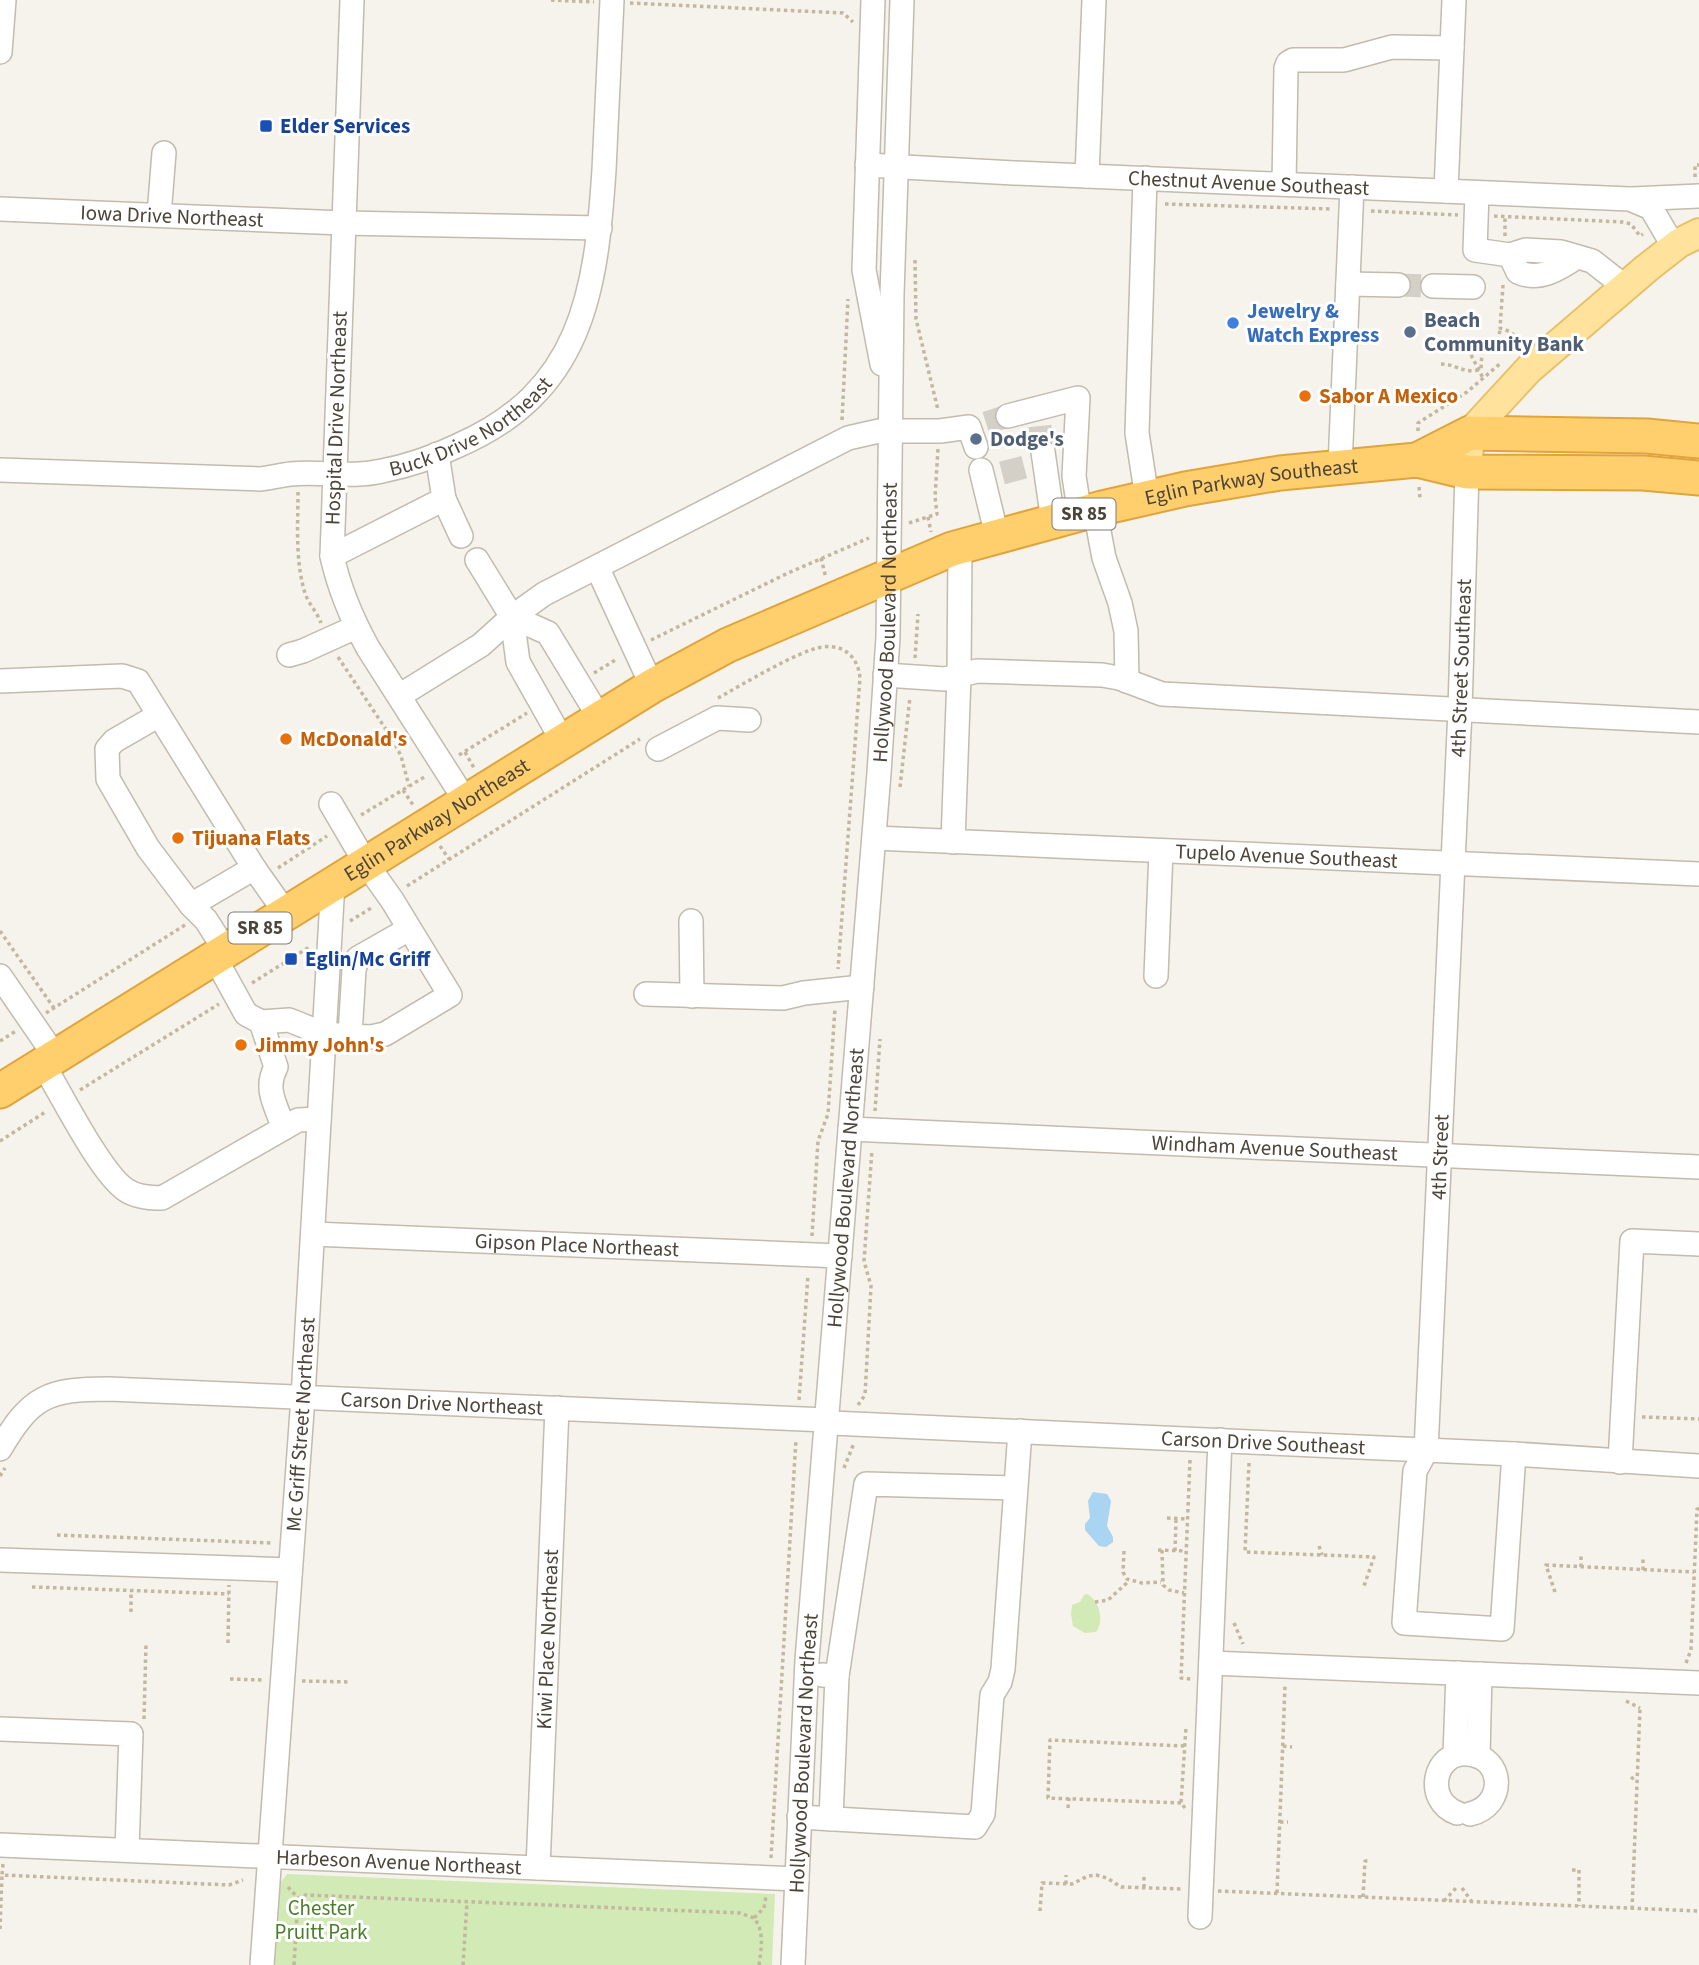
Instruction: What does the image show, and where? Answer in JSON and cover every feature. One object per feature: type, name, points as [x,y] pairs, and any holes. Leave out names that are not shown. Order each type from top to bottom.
[{"type":"highway","name":"Eglin Parkway Southeast","points":[[1417,460],[1470,433],[1647,436],[1699,441]]},
{"type":"highway","name":"Eglin Parkway Southeast","points":[[888,576],[960,547],[1076,515],[1147,498],[1272,474],[1417,460],[1467,472],[1643,473],[1699,478]]},
{"type":"highway","name":"Eglin Parkway Northeast","points":[[0,1091],[652,686],[728,645],[888,576]]},
{"type":"main road","points":[[1467,472],[1470,433],[1529,369],[1625,286],[1674,247],[1699,233]]},
{"type":"street","points":[[0,52],[4,0]]},
{"type":"street","name":"Hospital Drive Northeast","points":[[352,0],[332,556],[337,579],[356,627],[465,800]]},
{"type":"street","name":"Hollywood Boulevard Northeast","points":[[873,0],[864,270],[891,421]]},
{"type":"street","name":"Hollywood Boulevard Northeast","points":[[793,1965],[806,1673],[841,1256],[862,1130],[862,986],[886,675],[895,166],[902,0]]},
{"type":"street","points":[[1087,176],[1094,0]]},
{"type":"street","points":[[1446,191],[1454,0]]},
{"type":"street","name":"Buck Drive Northeast","points":[[0,470],[260,480],[291,474],[362,474],[383,471],[437,454],[486,434],[504,422],[529,402],[560,364],[582,316],[595,264],[600,228],[612,1]]},
{"type":"street","points":[[1283,184],[1288,63],[1293,60],[1344,60],[1392,47],[1452,48]]},
{"type":"street","points":[[159,215],[164,153]]},
{"type":"street","name":"Chestnut Avenue Southeast","points":[[867,165],[1630,199],[1699,196]]},
{"type":"street","points":[[1145,178],[1137,433],[1147,498]]},
{"type":"street","points":[[1340,466],[1352,187]]},
{"type":"street","points":[[1477,193],[1475,250],[1510,255],[1518,272],[1534,276],[1550,272],[1577,257],[1592,261],[1625,286]]},
{"type":"street","points":[[1630,199],[1651,208],[1674,247]]},
{"type":"street","name":"Iowa Drive Northeast","points":[[0,209],[343,223],[600,228]]},
{"type":"street","points":[[1348,284],[1398,285]]},
{"type":"street","points":[[1433,286],[1474,287]]},
{"type":"street","points":[[398,696],[481,645],[512,617],[544,594],[841,441],[879,431],[891,421],[940,431],[985,428],[1039,417],[1079,398],[1074,476],[1076,515]]},
{"type":"street","points":[[437,454],[444,499],[461,536]]},
{"type":"street","points":[[1075,454],[1038,460],[1104,558],[1120,603],[1126,631],[1127,681]]},
{"type":"street","name":"4th Street Southeast","points":[[1453,863],[1467,472]]},
{"type":"street","points":[[989,474],[997,537]]},
{"type":"street","points":[[332,556],[444,499]]},
{"type":"street","points":[[953,842],[960,547]]},
{"type":"street","points":[[477,560],[512,617],[518,662],[562,740]]},
{"type":"street","points":[[597,567],[652,686]]},
{"type":"street","points":[[512,617],[548,634],[599,717]]},
{"type":"street","points":[[289,655],[356,627]]},
{"type":"street","points":[[886,675],[945,679],[977,671],[1102,675],[1162,694],[1699,722]]},
{"type":"street","points":[[0,681],[122,676],[138,681],[254,868],[285,912]]},
{"type":"street","points":[[159,715],[114,741],[107,749],[108,779],[148,848],[191,905],[206,920],[235,994],[246,1014],[261,1022],[289,1020],[324,1034],[371,1037],[386,1034],[450,995],[390,897],[365,863],[331,804]]},
{"type":"street","points":[[654,741],[717,718],[749,720]]},
{"type":"street","name":"Tupelo Avenue Southeast","points":[[874,838],[1699,874]]},
{"type":"street","points":[[1156,976],[1161,850]]},
{"type":"street","name":"4th Street","points":[[1453,863],[1426,1451],[1415,1471],[1404,1623],[1502,1629],[1514,1454]]},
{"type":"street","points":[[191,905],[254,868]]},
{"type":"street","name":"Mc Griff Street Northeast","points":[[262,1965],[281,1569],[303,1397],[333,882]]},
{"type":"street","points":[[691,921],[692,996]]},
{"type":"street","points":[[350,1036],[358,958],[409,929]]},
{"type":"street","points":[[0,976],[49,1060],[64,1100],[106,1170],[125,1190],[146,1198],[162,1198],[298,1120],[319,1119]]},
{"type":"street","points":[[646,994],[783,998],[804,992],[862,986]]},
{"type":"street","points":[[261,1022],[276,1067],[271,1077],[270,1091],[284,1128]]},
{"type":"street","name":"Windham Avenue Southeast","points":[[862,1130],[1699,1167]]},
{"type":"street","name":"Gipson Place Northeast","points":[[313,1234],[841,1256]]},
{"type":"street","points":[[1620,1462],[1632,1241],[1699,1244]]},
{"type":"street","name":"Carson Drive Northeast","points":[[3,1457],[22,1414],[36,1402],[64,1391],[109,1389],[827,1420]]},
{"type":"street","name":"Kiwi Place Northeast","points":[[538,1868],[557,1408]]},
{"type":"street","name":"Carson Drive Southeast","points":[[827,1420],[832,1423],[1514,1454],[1699,1466]]},
{"type":"street","points":[[799,1817],[975,1827],[983,1814],[992,1695],[1000,1682],[1003,1669],[1020,1431]]},
{"type":"street","points":[[1200,1917],[1204,1671],[1220,1440]]},
{"type":"street","points":[[831,1819],[837,1676],[866,1484],[1015,1488]]},
{"type":"street","points":[[0,1560],[281,1569]]},
{"type":"street","points":[[1204,1671],[1469,1673],[1641,1681],[1695,1676]]},
{"type":"street","points":[[806,1673],[837,1676]]},
{"type":"street","points":[[1466,1756],[1469,1673]]},
{"type":"street","points":[[0,1729],[131,1734],[127,1850]]},
{"type":"street","points":[[1466,1756],[1493,1769],[1496,1786],[1484,1809],[1464,1814],[1444,1806],[1439,1799],[1436,1782],[1441,1766],[1466,1756]]},
{"type":"street","name":"Harbeson Avenue Northeast","points":[[2,1845],[127,1850],[268,1866],[538,1868],[797,1879]]},
{"type":"path","points":[[551,0],[842,13],[851,21],[860,22]]},
{"type":"path","points":[[841,441],[848,288]]},
{"type":"path","points":[[1479,371],[1482,350],[1498,349],[1500,328]]},
{"type":"path","points":[[1471,355],[1483,379]]},
{"type":"path","points":[[1441,364],[1454,365],[1460,370],[1479,371]]},
{"type":"path","points":[[899,799],[918,614]]},
{"type":"path","points":[[708,703],[817,648],[840,648],[858,664],[860,678],[828,1114],[818,1141],[797,1419],[770,1878],[764,1908],[754,1918]]},
{"type":"path","points":[[0,1141],[330,933],[654,741]]},
{"type":"path","points":[[0,931],[54,1008]]},
{"type":"path","points":[[843,1470],[855,1442],[852,1424],[855,1410],[864,1395],[871,1286],[864,1261],[862,1130],[880,1031]]},
{"type":"path","points":[[1622,1416],[1699,1419]]},
{"type":"path","points":[[0,1476],[3,1457]]},
{"type":"path","points":[[1190,1460],[1181,1678],[1204,1671]]},
{"type":"path","points":[[1245,1552],[1249,1463]]},
{"type":"path","points":[[1695,1676],[1684,1668],[1691,1650],[1697,1508],[1699,1509]]},
{"type":"path","points":[[1167,1518],[1188,1519]]},
{"type":"path","points":[[1175,1550],[1176,1518]]},
{"type":"path","points":[[57,1535],[274,1543],[281,1569]]},
{"type":"path","points":[[1319,1546],[1322,1555]]},
{"type":"path","points":[[1185,1593],[1169,1590],[1161,1582],[1160,1550],[1186,1551]]},
{"type":"path","points":[[1124,1551],[1123,1572],[1129,1581],[1142,1584],[1161,1582]]},
{"type":"path","points":[[1237,1552],[1374,1557],[1364,1586]]},
{"type":"path","points":[[1581,1555],[1581,1567]]},
{"type":"path","points":[[1643,1558],[1643,1570]]},
{"type":"path","points":[[1555,1592],[1546,1565],[1694,1572]]},
{"type":"path","points":[[228,1643],[230,1568]]},
{"type":"path","points":[[1095,1602],[1108,1600],[1129,1581]]},
{"type":"path","points":[[32,1587],[229,1594]]},
{"type":"path","points":[[131,1591],[131,1612]]},
{"type":"path","points":[[1234,1614],[1234,1626],[1243,1642],[1242,1650]]},
{"type":"path","points":[[144,1722],[146,1644]]},
{"type":"path","points":[[1277,1893],[1286,1681],[1291,1681]]},
{"type":"path","points":[[1632,1909],[1641,1681]]},
{"type":"path","points":[[1620,1697],[1640,1708]]},
{"type":"path","points":[[1181,1803],[1048,1798],[1050,1740],[1184,1746]]},
{"type":"path","points":[[1283,1746],[1292,1747]]},
{"type":"path","points":[[1632,1761],[1638,1759]]},
{"type":"path","points":[[1631,1777],[1637,1782]]},
{"type":"path","points":[[1069,1798],[1069,1808]]},
{"type":"path","points":[[1146,1802],[1146,1811]]},
{"type":"path","points":[[1280,1822],[1288,1822]]},
{"type":"path","points":[[0,1929],[2,1845]]},
{"type":"path","points":[[1363,1897],[1365,1861],[1371,1861]]},
{"type":"path","points":[[268,1866],[298,1898],[294,1965]]},
{"type":"path","points":[[1572,1870],[1579,1870],[1579,1906]]},
{"type":"path","points":[[2,1875],[229,1885],[243,1880]]},
{"type":"path","points":[[1066,1875],[1066,1884]]},
{"type":"path","points":[[1041,1910],[1042,1883],[1066,1884],[1096,1875],[1121,1887],[1699,1912]]},
{"type":"path","points":[[1144,1877],[1144,1888]]},
{"type":"path","points":[[1444,1900],[1459,1888],[1472,1902]]},
{"type":"path","points":[[298,1898],[306,1895],[740,1913],[754,1918],[758,1923],[762,1937],[759,1965]]},
{"type":"path","points":[[463,1965],[467,1902]]},
{"type":"green space","points":[[1087,1594],[1095,1601],[1100,1622],[1096,1632],[1085,1633],[1073,1626],[1071,1614],[1072,1605],[1080,1602]]},
{"type":"green space","name":"Chester Pruitt Park","points":[[287,1874],[775,1894],[772,1965],[269,1965],[275,1890]]},
{"type":"water","points":[[1093,1492],[1107,1494],[1111,1501],[1107,1526],[1113,1542],[1106,1547],[1099,1546],[1085,1530],[1085,1524],[1090,1518],[1088,1501]]},
{"type":"tunnel","points":[[1398,285],[1433,286]]},
{"type":"tunnel","points":[[986,423],[1008,416]]},
{"type":"tunnel","points":[[1040,426],[1043,452]]},
{"type":"tunnel","points":[[1002,473],[1025,467]]},
{"type":"place","name":"Elder Services","points":[[266,126]]},
{"type":"place","name":"Jewelry & Watch Express","points":[[1233,323]]},
{"type":"place","name":"Beach Community Bank","points":[[1410,332]]},
{"type":"place","name":"Sabor A Mexico","points":[[1305,396]]},
{"type":"place","name":"Dodge's","points":[[976,439]]},
{"type":"place","name":"McDonald's","points":[[286,739]]},
{"type":"place","name":"Tijuana Flats","points":[[178,838]]},
{"type":"place","name":"Eglin/Mc Griff","points":[[291,959]]},
{"type":"place","name":"Jimmy John's","points":[[241,1045]]}]
